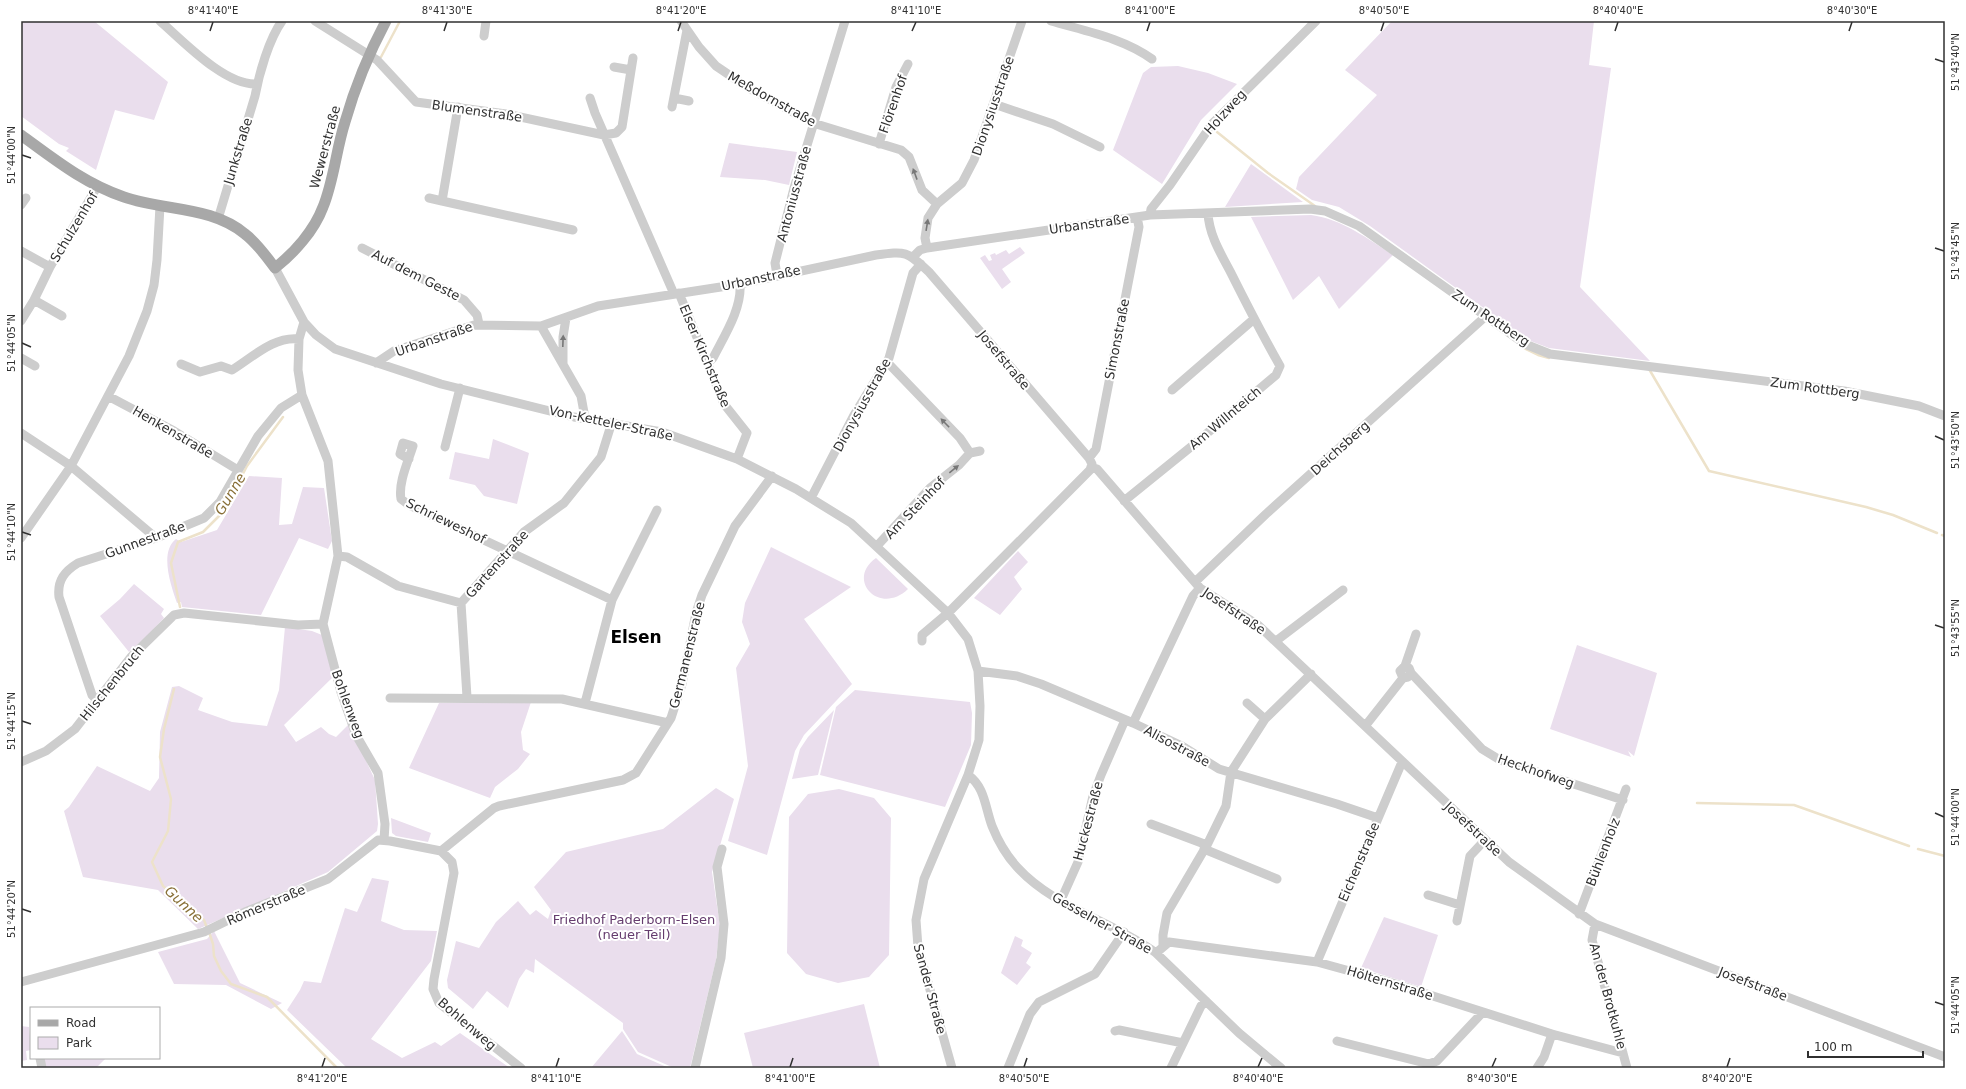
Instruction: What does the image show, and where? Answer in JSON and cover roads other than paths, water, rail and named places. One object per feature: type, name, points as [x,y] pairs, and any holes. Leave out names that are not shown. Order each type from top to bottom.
[{"type":"main road","name":"Wewerstraße","points":[[275,268],[290,257],[318,219],[323,207],[344,123],[369,54],[386,21]]},
{"type":"main road","points":[[21,135],[70,171],[97,186],[124,197],[160,206],[204,214],[218,219],[245,233],[275,268]]},
{"type":"street","points":[[160,21],[204,60],[227,76],[252,84],[257,84]]},
{"type":"street","name":"Junkstraße","points":[[218,219],[255,96],[257,84],[276,29],[282,21]]},
{"type":"street","name":"Blumenstraße","points":[[315,21],[369,54],[416,102],[515,115],[604,135]]},
{"type":"street","points":[[484,36],[486,21]]},
{"type":"street","name":"Meßdornstraße","points":[[681,21],[710,60],[723,72],[747,87],[813,123],[906,153],[922,190],[937,204]]},
{"type":"street","name":"Antoniusstraße","points":[[777,275],[775,263],[794,188],[845,21]]},
{"type":"street","name":"Dionysiusstraße","points":[[927,248],[925,238],[928,218],[937,204],[962,183],[974,160],[1022,21]]},
{"type":"street","points":[[1051,21],[1121,42],[1142,52],[1152,59]]},
{"type":"street","name":"Holzweg","points":[[1150,215],[1151,209],[1170,185],[1206,130],[1246,87],[1312,22]]},
{"type":"street","points":[[687,30],[673,103],[689,101]]},
{"type":"street","points":[[604,135],[616,133],[622,127],[633,58]]},
{"type":"street","name":"Flörenhof","points":[[879,144],[896,87],[908,64]]},
{"type":"street","points":[[614,67],[632,70]]},
{"type":"street","name":"Elser Kirchstraße","points":[[590,98],[604,135],[708,363],[724,404],[747,433],[737,459]]},
{"type":"street","points":[[994,104],[1047,122],[1100,147]]},
{"type":"street","points":[[442,201],[458,107]]},
{"type":"street","name":"Schulzenhof","points":[[21,321],[34,300],[50,267],[97,186]]},
{"type":"street","points":[[430,198],[573,230]]},
{"type":"street","points":[[21,538],[71,466],[129,356],[147,311],[157,260],[160,206]]},
{"type":"street","name":"Zum Rottberg","points":[[1150,215],[1310,209],[1325,211],[1342,217],[1359,226],[1525,344],[1550,354],[1844,391],[1919,406],[1945,416]]},
{"type":"street","name":"Am Willnteich","points":[[1124,501],[1276,375],[1280,366],[1254,319],[1214,240],[1208,213]]},
{"type":"street","name":"Urbanstraße","points":[[376,363],[394,351],[479,324],[541,326],[598,306],[740,284],[777,275],[898,252],[913,257],[920,250],[927,248],[1150,215]]},
{"type":"street","name":"Simonstraße","points":[[948,613],[1091,463],[1096,449],[1138,228],[1137,217]]},
{"type":"street","name":"Auf dem Geste","points":[[362,248],[464,300],[478,315],[479,324]]},
{"type":"street","name":"Schulzenhof","points":[[21,251],[50,267]]},
{"type":"street","name":"Josefstraße","points":[[913,257],[921,264],[1197,585],[1258,625],[1510,862],[1579,914],[1595,924],[1945,1057]]},
{"type":"street","name":"Dionysiusstraße","points":[[811,498],[854,415],[887,362],[913,273],[921,264]]},
{"type":"street","name":"Von-Ketteler-Straße","points":[[275,268],[304,322],[316,335],[335,349],[460,388],[585,418],[662,432],[737,459],[772,476],[851,523],[878,546],[948,613],[969,642],[978,671],[980,712],[979,740],[968,775]]},
{"type":"street","points":[[708,363],[713,358],[737,308],[741,294],[740,284]]},
{"type":"street","points":[[34,300],[62,316]]},
{"type":"street","name":"Deichsberg","points":[[1197,585],[1266,514],[1486,316]]},
{"type":"street","points":[[563,364],[563,337],[566,318]]},
{"type":"street","points":[[1172,390],[1254,319]]},
{"type":"street","name":"Bohlenweg","points":[[304,322],[299,339],[298,370],[302,395],[328,461],[338,556],[323,624],[341,692],[356,735],[378,773],[385,824],[384,840]]},
{"type":"street","points":[[541,326],[581,396],[585,418]]},
{"type":"street","points":[[181,364],[200,372],[221,366],[232,370],[277,341],[290,338],[299,339]]},
{"type":"street","points":[[21,358],[35,366]]},
{"type":"street","points":[[887,362],[960,438],[970,453],[980,451]]},
{"type":"street","points":[[445,447],[460,388]]},
{"type":"street","name":"Gunnestraße","points":[[97,700],[92,695],[59,596],[58,589],[62,577],[67,570],[78,563],[156,538],[204,518],[220,502],[258,436],[281,408],[302,395]]},
{"type":"street","name":"Henkenstraße","points":[[108,396],[174,431],[238,470]]},
{"type":"street","name":"Gartenstraße","points":[[338,556],[347,557],[398,586],[461,604],[524,532],[564,503],[601,457],[612,422]]},
{"type":"street","points":[[21,434],[71,466],[156,538]]},
{"type":"street","name":"Am Steinhof","points":[[878,546],[930,488],[959,465],[970,453]]},
{"type":"street","name":"Schrieweshof","points":[[409,459],[400,493],[401,499],[409,505],[507,551]]},
{"type":"street","name":"Germanenstraße","points":[[441,851],[494,808],[499,806],[624,780],[633,776],[668,723],[677,702],[696,613],[702,595],[735,526],[772,476]]},
{"type":"street","points":[[585,703],[612,600],[657,510]]},
{"type":"street","points":[[507,551],[612,600]]},
{"type":"street","name":"Huckestraße","points":[[1060,900],[1078,862],[1093,796],[1101,774],[1193,596],[1197,585]]},
{"type":"street","points":[[1276,641],[1343,590]]},
{"type":"street","points":[[461,604],[467,697]]},
{"type":"street","name":"Hilschenbruch","points":[[21,762],[46,751],[75,729],[131,657],[171,617],[178,613],[298,625],[323,624]]},
{"type":"street","points":[[922,640],[922,635],[948,613]]},
{"type":"street","points":[[1366,725],[1407,672],[1416,634]]},
{"type":"street","name":"Alisostraße","points":[[978,671],[1017,676],[1035,682],[1129,721],[1182,746],[1219,769],[1337,804],[1378,818]]},
{"type":"street","name":"Heckhofweg","points":[[1407,672],[1482,750],[1500,760],[1623,800]]},
{"type":"street","points":[[1156,953],[1163,945],[1163,935],[1168,913],[1206,847],[1226,806],[1231,772],[1265,719],[1311,674]]},
{"type":"street","points":[[390,698],[467,697],[562,699],[668,723]]},
{"type":"street","points":[[1247,703],[1265,719]]},
{"type":"street","name":"Eichenstraße","points":[[1317,962],[1402,762]]},
{"type":"street","name":"Gesselner Straße","points":[[968,775],[977,782],[983,794],[992,826],[1004,850],[1017,867],[1028,877],[1060,900],[1124,932],[1156,953],[1239,1033],[1281,1068]]},
{"type":"street","name":"Sander Straße","points":[[952,1068],[918,947],[916,920],[924,879],[968,775]]},
{"type":"street","name":"Bühlenholz","points":[[1579,914],[1626,789]]},
{"type":"street","points":[[1151,824],[1277,879]]},
{"type":"street","name":"Römerstraße","points":[[21,982],[208,930],[328,879],[372,844],[378,840],[384,840]]},
{"type":"street","points":[[384,840],[441,851]]},
{"type":"street","points":[[1456,921],[1470,856],[1485,840]]},
{"type":"street","points":[[695,1068],[721,958],[724,924],[717,867],[722,849]]},
{"type":"street","name":"Bohlenweg","points":[[441,851],[452,862],[454,873],[434,979],[436,996],[439,1003],[521,1068]]},
{"type":"street","points":[[1428,895],[1460,905]]},
{"type":"street","name":"An der Brotkuhle","points":[[1595,924],[1592,940],[1627,1068]]},
{"type":"street","points":[[1008,1068],[1030,1014],[1039,1002],[1095,974],[1124,932]]},
{"type":"street","name":"Hölternstraße","points":[[1163,945],[1169,942],[1317,962],[1386,981],[1552,1034],[1623,1053]]},
{"type":"street","points":[[1171,1068],[1201,1006],[1206,1001]]},
{"type":"street","points":[[1337,1041],[1429,1064],[1437,1061],[1482,1012]]},
{"type":"street","points":[[1115,1031],[1120,1030],[1183,1043]]},
{"type":"street","points":[[1537,1068],[1544,1057],[1552,1034]]},
{"type":"waterway","points":[[381,57],[400,21]]},
{"type":"waterway","points":[[1217,132],[1268,173],[1315,206]]},
{"type":"waterway","points":[[1524,348],[1538,355],[1549,358]]},
{"type":"waterway","points":[[1649,369],[1709,471],[1866,507],[1893,515],[1937,533]]},
{"type":"waterway","name":"Gunne","points":[[180,607],[171,563],[178,542],[203,532],[223,512],[247,466],[283,417]]},
{"type":"waterway","name":"Gunne","points":[[174,689],[164,729],[160,757],[171,799],[168,831],[152,862],[163,886],[204,920],[207,928]]},
{"type":"waterway","points":[[1697,803],[1794,805],[1909,846]]},
{"type":"waterway","points":[[1918,849],[1945,856]]},
{"type":"waterway","name":"Gunne","points":[[209,932],[213,944],[214,956],[221,971],[231,984],[267,997],[337,1068]]},
{"type":"district","name":"Elsen","points":[[636,637]]},
{"type":"park label","name":"Friedhof Paderborn-Elsen (neuer Teil)","points":[[634,926]]}]
